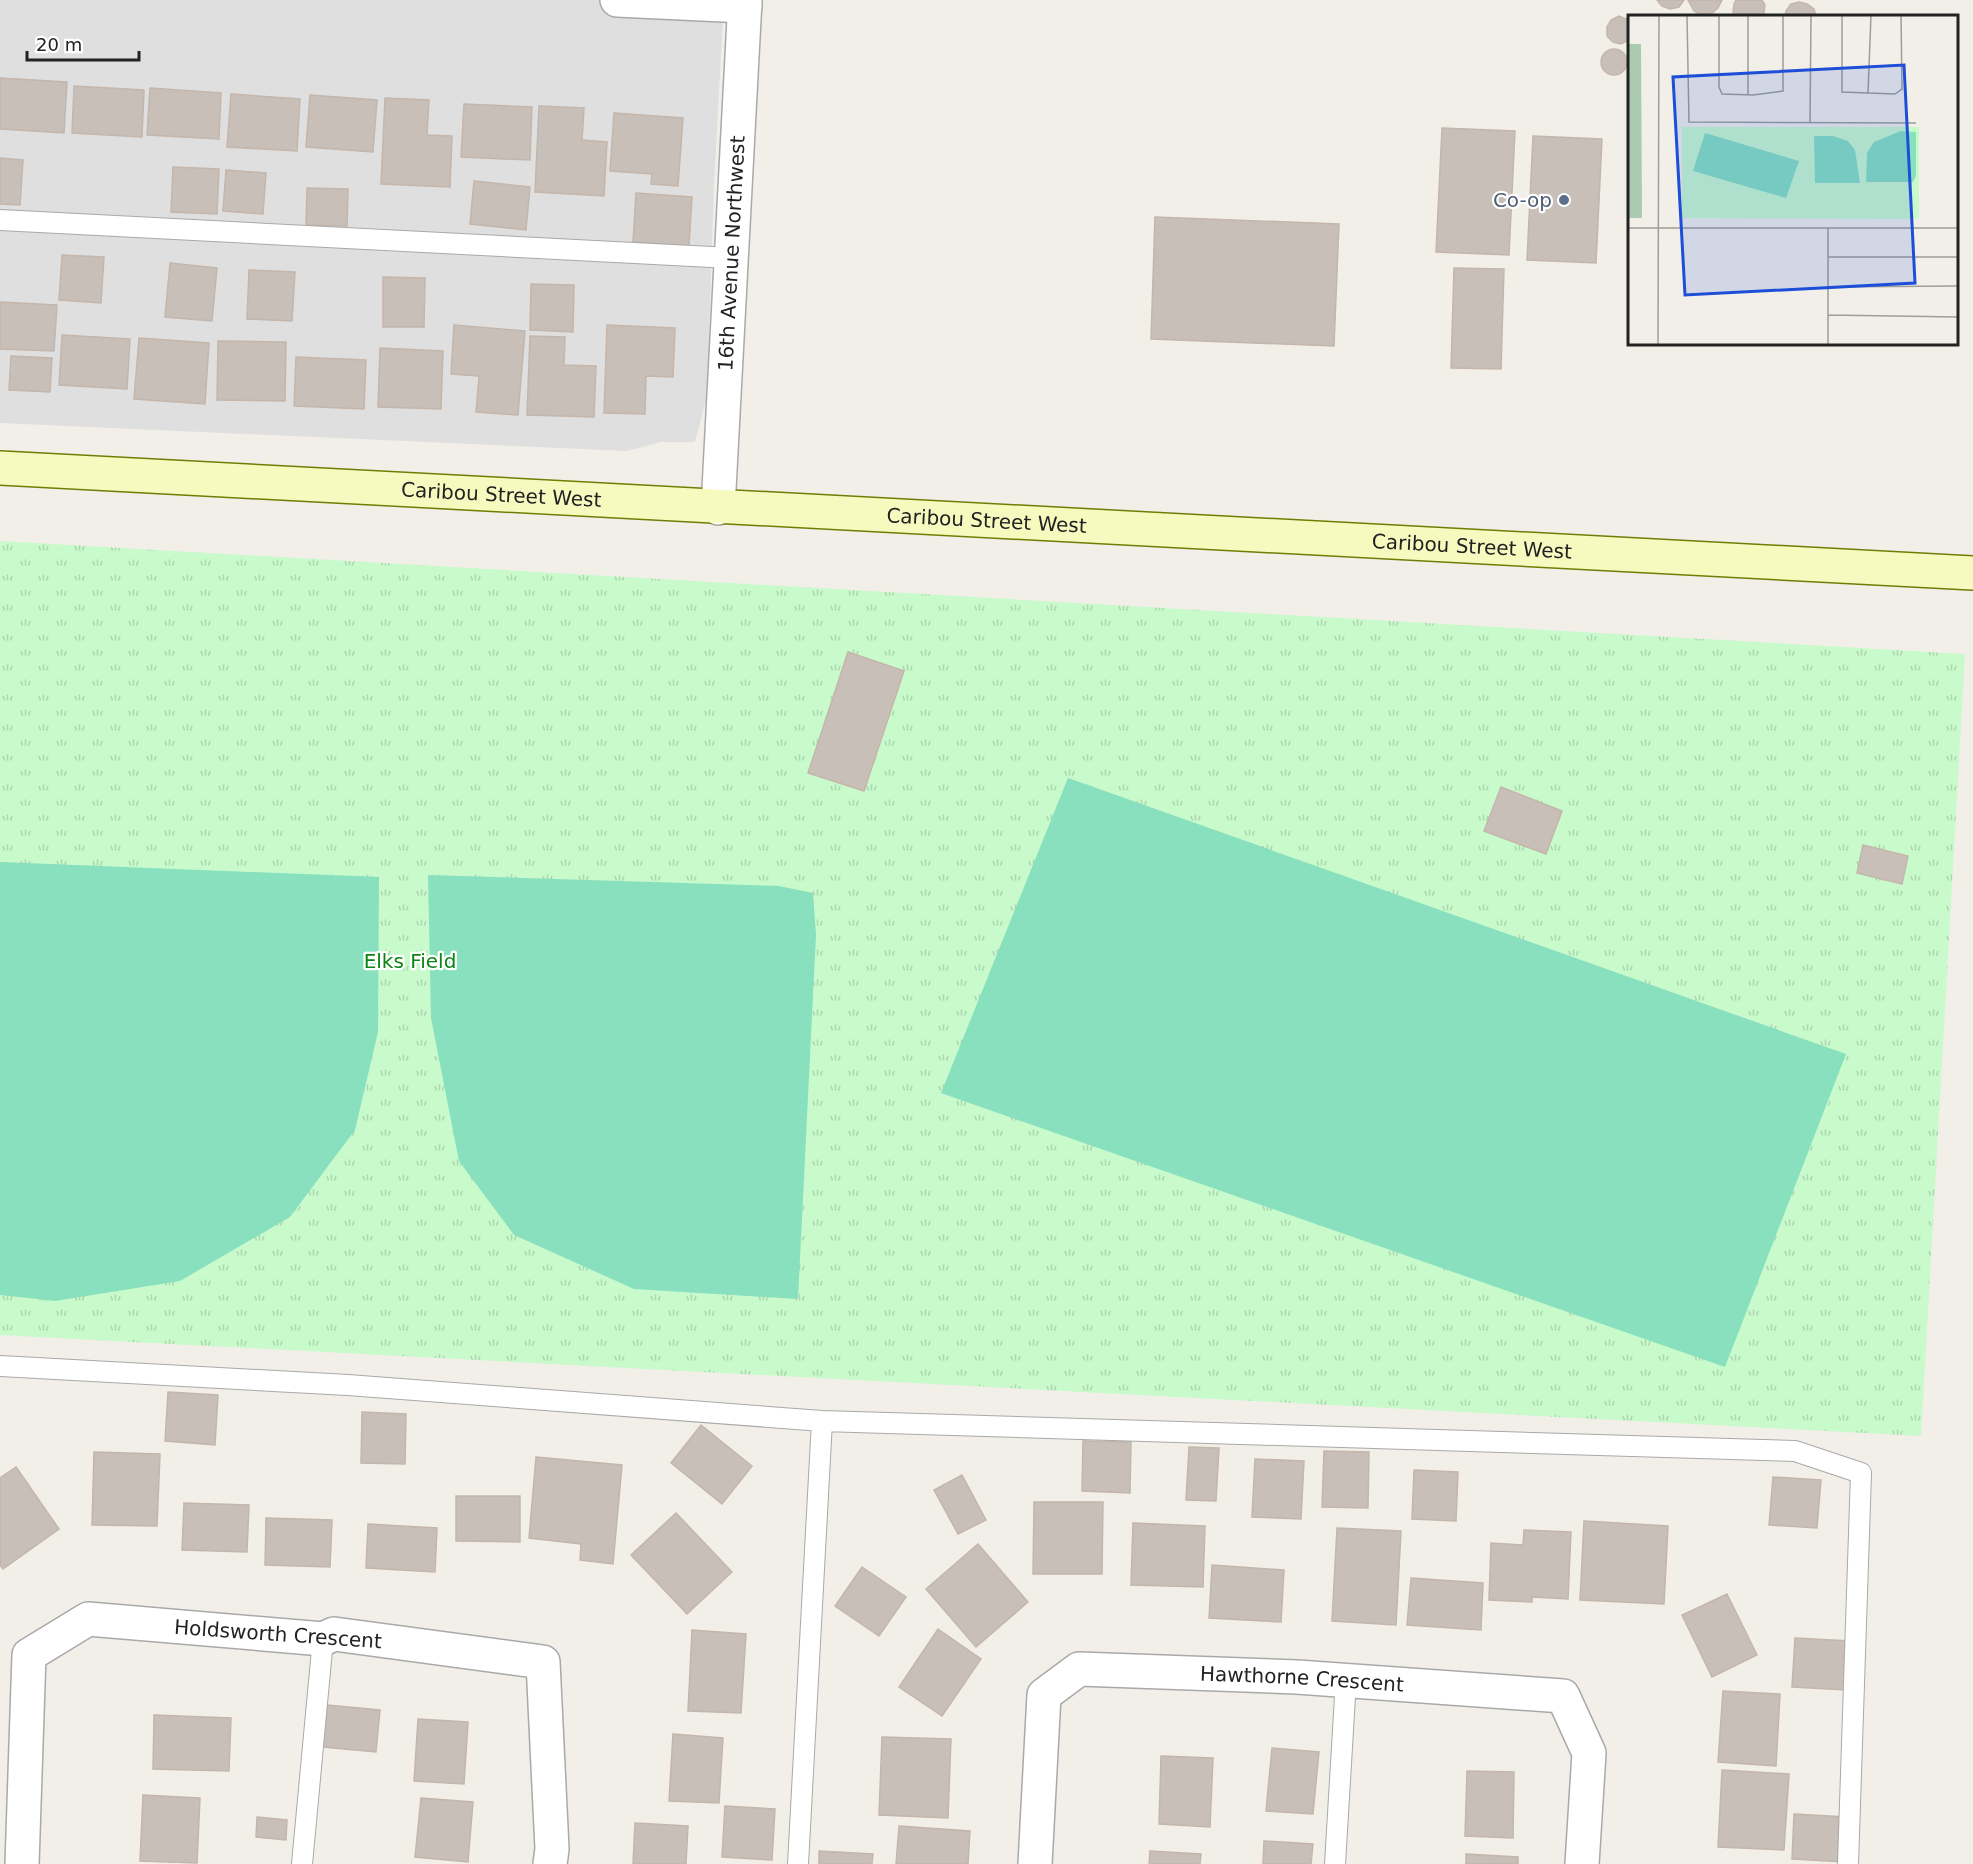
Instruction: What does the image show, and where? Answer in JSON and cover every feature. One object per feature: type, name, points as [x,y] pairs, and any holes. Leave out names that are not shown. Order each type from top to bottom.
[{"type":"street","points":[[617,0],[745,3]]},
{"type":"street","name":"16th Avenue Northwest","points":[[718,507],[745,3]]},
{"type":"street","name":"Caribou Street West","points":[[0,468],[1973,573]]},
{"type":"street","name":"Holdsworth Crescent","points":[[22,1864],[30,1655],[88,1619],[323,1639],[334,1634],[543,1662],[552,1848],[550,1864]]},
{"type":"street","name":"Hawthorne Crescent","points":[[1035,1864],[1044,1695],[1079,1669],[1346,1680],[1563,1696],[1589,1753],[1582,1864]]},
{"type":"lane","points":[[0,220],[731,258]]},
{"type":"lane","points":[[0,1366],[348,1385],[822,1421],[1795,1451],[1861,1473],[1848,1864]]},
{"type":"lane","points":[[798,1864],[822,1421]]},
{"type":"lane","points":[[302,1864],[323,1639]]},
{"type":"lane","points":[[1335,1864],[1346,1680]]},
{"type":"shaded area","points":[[0,0],[724,0],[714,185],[707,397],[695,442],[661,442],[627,451],[0,423]]},
{"type":"green space","name":"Elks Field","points":[[0,541],[1965,654],[1921,1436],[0,1335]]},
{"type":"green space","points":[[1068,778],[1846,1054],[1725,1367],[941,1093]]},
{"type":"green space","points":[[0,862],[379,877],[378,1032],[355,1130],[290,1217],[180,1281],[55,1301],[0,1295]]},
{"type":"green space","points":[[428,875],[779,886],[813,893],[816,935],[798,1299],[634,1289],[514,1235],[459,1161],[431,1018]]},
{"type":"building","points":[[1657,0],[1684,0],[1679,7],[1670,9],[1662,6]]},
{"type":"building","points":[[1688,0],[1722,0],[1711,14],[1702,15],[1694,11]]},
{"type":"building","points":[[1736,0],[1762,0],[1765,5],[1764,13],[1763,15],[1734,15]]},
{"type":"building","points":[[1799,2],[1807,4],[1814,9],[1816,15],[1785,15],[1791,4]]},
{"type":"building","points":[[1619,16],[1628,20],[1628,40],[1621,44],[1613,42],[1607,36],[1607,27],[1611,20]]},
{"type":"building","points":[[1614,49],[1623,53],[1627,62],[1623,71],[1614,75],[1605,71],[1601,62],[1605,53]]},
{"type":"building","points":[[0,78],[67,82],[64,133],[0,129]]},
{"type":"building","points":[[74,86],[144,90],[142,137],[72,133]]},
{"type":"building","points":[[150,88],[221,93],[219,139],[147,135]]},
{"type":"building","points":[[231,94],[300,99],[297,151],[227,147]]},
{"type":"building","points":[[310,95],[377,100],[373,152],[306,147]]},
{"type":"building","points":[[385,98],[429,100],[427,135],[452,136],[450,187],[381,184]]},
{"type":"building","points":[[464,104],[532,107],[530,160],[461,157]]},
{"type":"building","points":[[539,106],[584,108],[582,140],[607,142],[604,196],[535,192]]},
{"type":"building","points":[[614,113],[683,118],[678,186],[651,184],[652,174],[610,171]]},
{"type":"building","points":[[1442,128],[1515,131],[1509,255],[1436,252]]},
{"type":"building","name":"Co-op","points":[[1533,136],[1602,139],[1596,263],[1527,260]]},
{"type":"building","points":[[0,158],[23,160],[20,205],[0,204]]},
{"type":"building","points":[[173,167],[219,169],[217,214],[171,212]]},
{"type":"building","points":[[226,170],[266,173],[263,214],[223,211]]},
{"type":"building","points":[[474,181],[530,187],[526,230],[470,224]]},
{"type":"building","points":[[307,188],[348,189],[347,226],[306,225]]},
{"type":"building","points":[[636,193],[692,197],[689,246],[633,242]]},
{"type":"building","points":[[1155,217],[1339,224],[1334,346],[1151,339]]},
{"type":"building","points":[[62,255],[104,257],[101,303],[59,300]]},
{"type":"building","points":[[170,263],[217,268],[212,321],[165,317]]},
{"type":"building","points":[[1454,268],[1504,269],[1501,369],[1451,368]]},
{"type":"building","points":[[249,270],[295,272],[292,321],[247,319]]},
{"type":"building","points":[[383,277],[425,278],[424,327],[383,327]]},
{"type":"building","points":[[531,284],[574,285],[573,332],[530,330]]},
{"type":"building","points":[[0,302],[57,305],[54,351],[0,349]]},
{"type":"building","points":[[454,325],[525,331],[518,415],[476,412],[479,376],[451,374]]},
{"type":"building","points":[[607,325],[675,328],[673,377],[646,376],[645,414],[604,413]]},
{"type":"building","points":[[62,335],[130,339],[127,389],[59,385]]},
{"type":"building","points":[[530,336],[565,337],[564,365],[596,366],[594,417],[527,415]]},
{"type":"building","points":[[139,338],[209,343],[205,404],[134,399]]},
{"type":"building","points":[[218,341],[286,342],[285,401],[217,400]]},
{"type":"building","points":[[380,348],[443,351],[441,409],[378,407]]},
{"type":"building","points":[[11,356],[52,358],[50,392],[9,390]]},
{"type":"building","points":[[296,357],[366,360],[364,409],[294,406]]},
{"type":"building","points":[[848,652],[904,671],[864,791],[808,773]]},
{"type":"building","points":[[1501,787],[1562,811],[1546,854],[1484,831]]},
{"type":"building","points":[[1863,845],[1908,856],[1902,884],[1857,873]]},
{"type":"building","points":[[168,1392],[218,1395],[215,1445],[165,1441]]},
{"type":"building","points":[[362,1412],[406,1414],[405,1464],[361,1463]]},
{"type":"building","points":[[701,1425],[752,1466],[722,1504],[671,1463]]},
{"type":"building","points":[[1083,1441],[1131,1442],[1130,1493],[1082,1491]]},
{"type":"building","points":[[1189,1447],[1219,1448],[1216,1501],[1186,1500]]},
{"type":"building","points":[[1324,1451],[1369,1452],[1368,1508],[1322,1507]]},
{"type":"building","points":[[94,1452],[160,1454],[157,1526],[92,1525]]},
{"type":"building","points":[[536,1457],[622,1465],[613,1564],[580,1560],[581,1544],[529,1538]]},
{"type":"building","points":[[1255,1459],[1304,1461],[1301,1519],[1252,1517]]},
{"type":"building","points":[[16,1467],[59,1529],[3,1569],[0,1565],[0,1478]]},
{"type":"building","points":[[1414,1470],[1458,1472],[1456,1521],[1412,1519]]},
{"type":"building","points":[[962,1475],[986,1520],[958,1534],[934,1490]]},
{"type":"building","points":[[1773,1477],[1821,1480],[1817,1528],[1769,1525]]},
{"type":"building","points":[[456,1496],[520,1496],[520,1542],[456,1541]]},
{"type":"building","points":[[1034,1502],[1103,1502],[1102,1574],[1033,1574]]},
{"type":"building","points":[[184,1503],[249,1505],[247,1552],[182,1550]]},
{"type":"building","points":[[676,1513],[732,1572],[687,1614],[631,1555]]},
{"type":"building","points":[[266,1518],[332,1520],[330,1567],[265,1565]]},
{"type":"building","points":[[1584,1521],[1668,1526],[1664,1604],[1580,1600]]},
{"type":"building","points":[[1133,1523],[1205,1526],[1203,1587],[1131,1585]]},
{"type":"building","points":[[368,1524],[437,1528],[435,1572],[366,1568]]},
{"type":"building","points":[[1337,1528],[1401,1531],[1396,1625],[1332,1621]]},
{"type":"building","points":[[1524,1530],[1571,1532],[1568,1599],[1532,1597],[1532,1602],[1489,1600],[1491,1543],[1523,1545]]},
{"type":"building","points":[[978,1544],[1028,1602],[976,1647],[926,1589]]},
{"type":"building","points":[[1212,1565],[1284,1570],[1281,1622],[1209,1618]]},
{"type":"building","points":[[862,1567],[906,1597],[879,1636],[835,1606]]},
{"type":"building","points":[[1411,1578],[1483,1583],[1481,1630],[1407,1625]]},
{"type":"building","points":[[1727,1594],[1757,1655],[1712,1677],[1682,1615]]},
{"type":"building","points":[[938,1629],[981,1659],[942,1716],[899,1687]]},
{"type":"building","points":[[692,1630],[746,1634],[741,1713],[688,1711]]},
{"type":"building","points":[[1795,1638],[1850,1641],[1847,1690],[1792,1687]]},
{"type":"building","points":[[1723,1691],[1780,1694],[1776,1766],[1718,1762]]},
{"type":"building","points":[[327,1705],[380,1710],[376,1752],[323,1747]]},
{"type":"building","points":[[154,1715],[231,1718],[229,1771],[153,1769]]},
{"type":"building","points":[[418,1719],[468,1722],[464,1784],[414,1781]]},
{"type":"building","points":[[673,1734],[723,1738],[719,1803],[669,1801]]},
{"type":"building","points":[[882,1737],[951,1739],[948,1818],[879,1815]]},
{"type":"building","points":[[1272,1748],[1319,1752],[1313,1814],[1266,1811]]},
{"type":"building","points":[[1161,1756],[1213,1758],[1210,1827],[1159,1824]]},
{"type":"building","points":[[1722,1770],[1789,1774],[1784,1850],[1718,1847]]},
{"type":"building","points":[[1467,1771],[1514,1772],[1513,1838],[1465,1836]]},
{"type":"building","points":[[143,1795],[200,1798],[197,1863],[140,1861]]},
{"type":"building","points":[[421,1798],[473,1802],[468,1862],[415,1857]]},
{"type":"building","points":[[725,1806],[775,1809],[772,1860],[722,1857]]},
{"type":"building","points":[[1794,1814],[1847,1817],[1845,1862],[1792,1859]]},
{"type":"building","points":[[257,1817],[287,1820],[286,1840],[256,1837]]},
{"type":"building","points":[[635,1823],[688,1826],[686,1864],[633,1864]]},
{"type":"building","points":[[899,1826],[970,1831],[968,1864],[896,1864]]},
{"type":"building","points":[[1264,1841],[1313,1844],[1311,1864],[1263,1864]]},
{"type":"building","points":[[819,1851],[873,1854],[872,1864],[819,1864]]},
{"type":"building","points":[[1150,1851],[1201,1854],[1200,1864],[1149,1864]]},
{"type":"building","points":[[1466,1854],[1518,1857],[1518,1864],[1466,1864]]},
{"type":"place","name":"Co-op","points":[[1564,200]]}]
